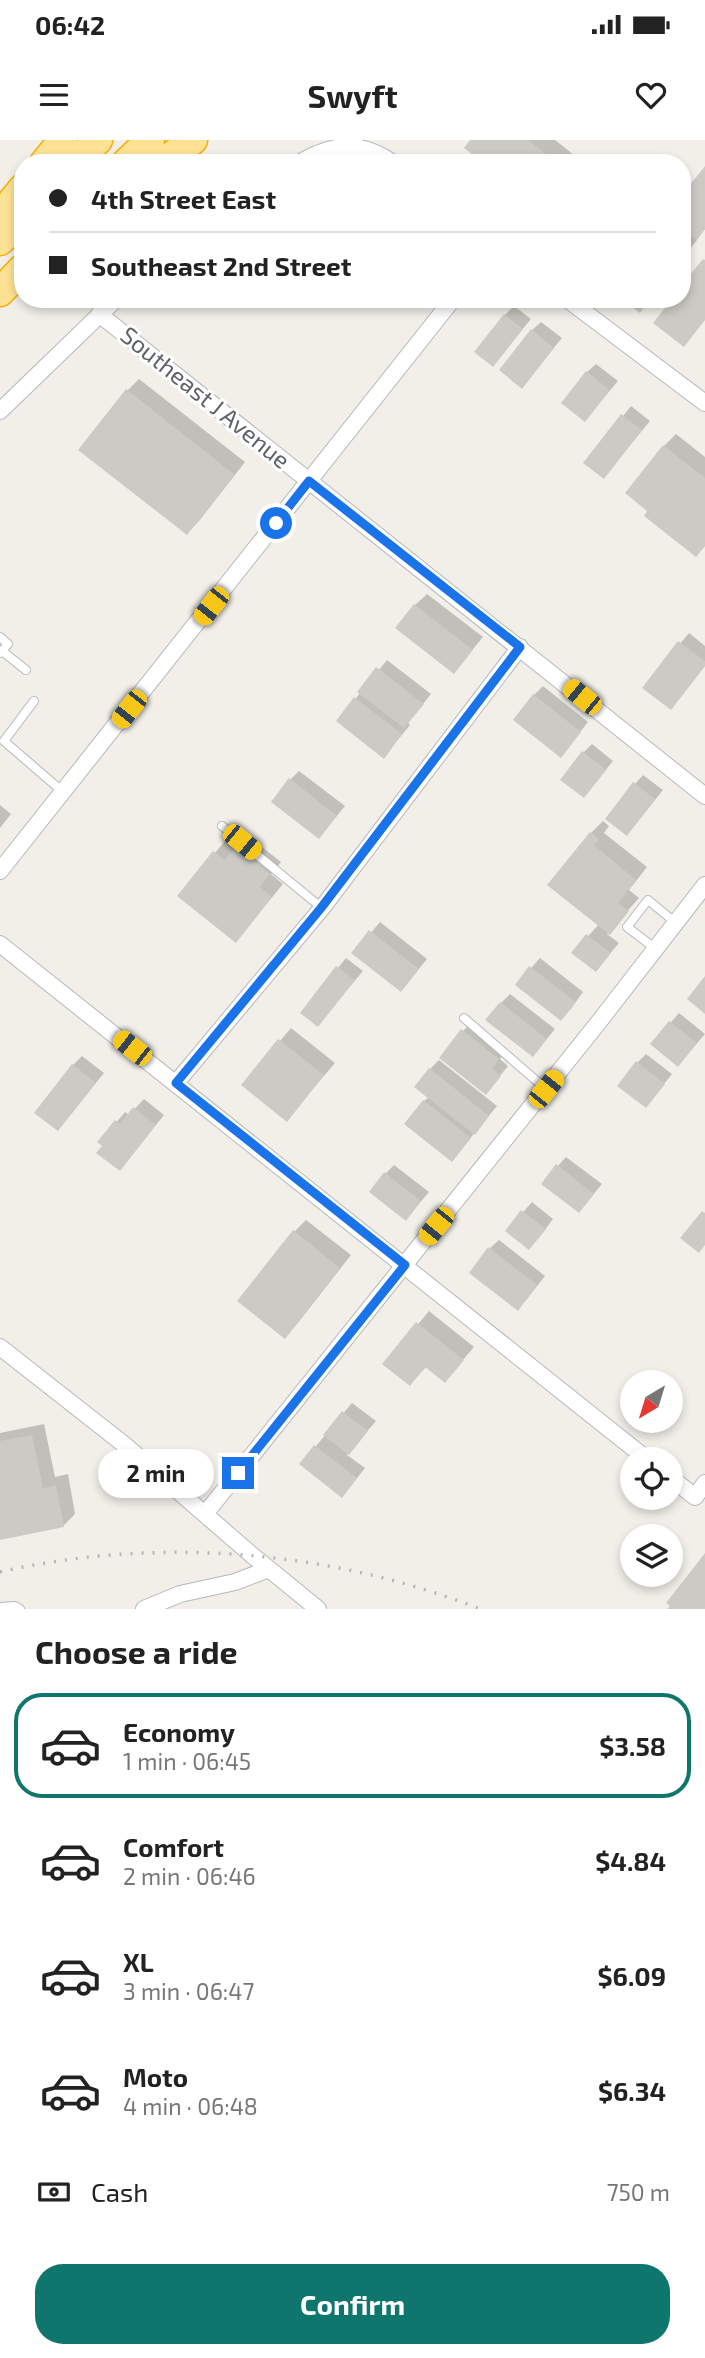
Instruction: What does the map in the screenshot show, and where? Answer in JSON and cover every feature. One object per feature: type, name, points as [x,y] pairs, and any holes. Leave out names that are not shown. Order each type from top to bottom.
[{"type":"highway","points":[[51,154],[63,140]]},
{"type":"highway","points":[[84,154],[97,140]]},
{"type":"highway","points":[[135,154],[149,140]]},
{"type":"highway","points":[[174,154],[193,140]]},
{"type":"highway","points":[[0,216],[14,199]]},
{"type":"highway","points":[[0,241],[14,226]]},
{"type":"street","points":[[314,154],[339,145],[362,146],[383,154]]},
{"type":"street","points":[[0,411],[106,308]]},
{"type":"street","points":[[0,871],[446,308]]},
{"type":"street","points":[[579,308],[705,403]]},
{"type":"street","name":"Southeast J Avenue","points":[[99,314],[705,796]]},
{"type":"street","points":[[176,1083],[321,908],[520,647]]},
{"type":"street","points":[[205,1514],[546,1089],[705,885]]},
{"type":"street","points":[[0,944],[632,1447]]},
{"type":"street","points":[[0,1347],[126,1446],[318,1609]]},
{"type":"street","points":[[683,1487],[695,1497],[705,1483]]},
{"type":"street","points":[[144,1609],[180,1594],[235,1583],[269,1569]]},
{"type":"lane","points":[[0,637],[8,643],[1,652],[26,670]]},
{"type":"lane","points":[[34,702],[2,744],[63,792]]},
{"type":"lane","points":[[222,826],[321,908]]},
{"type":"lane","points":[[656,949],[627,927],[648,900],[676,923]]},
{"type":"lane","points":[[464,1018],[546,1089]]},
{"type":"lane","points":[[0,1607],[15,1606],[20,1609]]},
{"type":"building","points":[[470,140],[528,140],[546,154],[472,154],[464,148]]},
{"type":"building","points":[[705,166],[705,229],[697,240],[691,236],[691,184]]},
{"type":"building","points":[[703,259],[705,260],[705,320],[684,347],[653,323],[665,308],[691,308],[691,274]]},
{"type":"building","points":[[504,314],[523,329],[493,367],[474,352]]},
{"type":"building","points":[[531,329],[554,348],[522,389],[499,370]]},
{"type":"building","points":[[586,371],[610,390],[585,422],[561,403]]},
{"type":"building","points":[[126,389],[235,475],[187,535],[78,450]]},
{"type":"building","points":[[621,414],[642,430],[604,479],[583,463]]},
{"type":"building","points":[[663,445],[705,478],[705,546],[696,557],[644,516],[647,511],[625,493]]},
{"type":"building","points":[[414,604],[473,650],[454,674],[395,628]]},
{"type":"building","points":[[678,641],[705,661],[705,666],[671,710],[642,688]]},
{"type":"building","points":[[376,667],[424,704],[404,728],[357,692]]},
{"type":"building","points":[[533,694],[581,732],[561,758],[513,720]]},
{"type":"building","points":[[354,697],[402,734],[384,759],[336,721]]},
{"type":"building","points":[[582,751],[606,770],[584,798],[560,780]]},
{"type":"building","points":[[289,778],[337,816],[319,839],[271,802]]},
{"type":"building","points":[[633,782],[655,799],[627,836],[605,819]]},
{"type":"building","points":[[590,832],[599,839],[594,845],[636,880],[618,903],[629,911],[610,935],[547,885]]},
{"type":"building","points":[[235,847],[270,874],[260,887],[272,897],[236,943],[177,896],[213,851],[225,860]]},
{"type":"building","points":[[369,930],[419,969],[401,992],[351,953]]},
{"type":"building","points":[[586,934],[611,953],[596,972],[571,953]]},
{"type":"building","points":[[336,966],[355,980],[318,1027],[300,1013]]},
{"type":"building","points":[[529,966],[576,1002],[561,1021],[515,985]]},
{"type":"building","points":[[705,976],[705,1014],[687,999]]},
{"type":"building","points":[[500,1002],[547,1039],[533,1057],[485,1020]]},
{"type":"building","points":[[669,1021],[697,1043],[678,1067],[650,1044]]},
{"type":"building","points":[[461,1029],[499,1059],[492,1069],[501,1076],[486,1095],[439,1058]]},
{"type":"building","points":[[278,1039],[324,1075],[287,1122],[241,1085]]},
{"type":"building","points":[[636,1061],[665,1084],[646,1108],[617,1086]]},
{"type":"building","points":[[72,1064],[96,1083],[58,1131],[34,1113]]},
{"type":"building","points":[[429,1068],[489,1116],[475,1135],[414,1087]]},
{"type":"building","points":[[423,1100],[471,1138],[452,1162],[404,1124]]},
{"type":"building","points":[[133,1107],[156,1125],[120,1171],[96,1153],[102,1146],[97,1142],[115,1120],[120,1124]]},
{"type":"building","points":[[556,1164],[594,1194],[579,1213],[541,1184]]},
{"type":"building","points":[[384,1172],[421,1201],[406,1221],[369,1192]]},
{"type":"building","points":[[521,1210],[546,1229],[529,1250],[505,1231]]},
{"type":"building","points":[[702,1211],[705,1213],[705,1245],[699,1253],[680,1238]]},
{"type":"building","points":[[293,1230],[340,1268],[285,1339],[237,1301]]},
{"type":"building","points":[[488,1247],[537,1285],[518,1311],[469,1273]]},
{"type":"building","points":[[416,1322],[464,1360],[445,1383],[425,1367],[410,1386],[382,1364]]},
{"type":"building","points":[[342,1411],[368,1431],[349,1455],[323,1435]]},
{"type":"building","points":[[32,1435],[43,1488],[56,1485],[64,1527],[0,1540],[0,1441]]},
{"type":"building","points":[[314,1445],[357,1478],[342,1498],[299,1464]]},
{"type":"building","points":[[705,1553],[705,1609],[667,1609],[670,1606],[666,1603],[678,1587],[683,1587],[683,1581]]},
{"type":"railway","points":[[0,1572],[120,1554],[181,1552],[243,1555],[364,1573],[423,1589],[480,1609]]},
{"type":"route","points":[[238,1473],[405,1265],[176,1083],[321,908],[520,647],[309,481],[276,523]]}]
